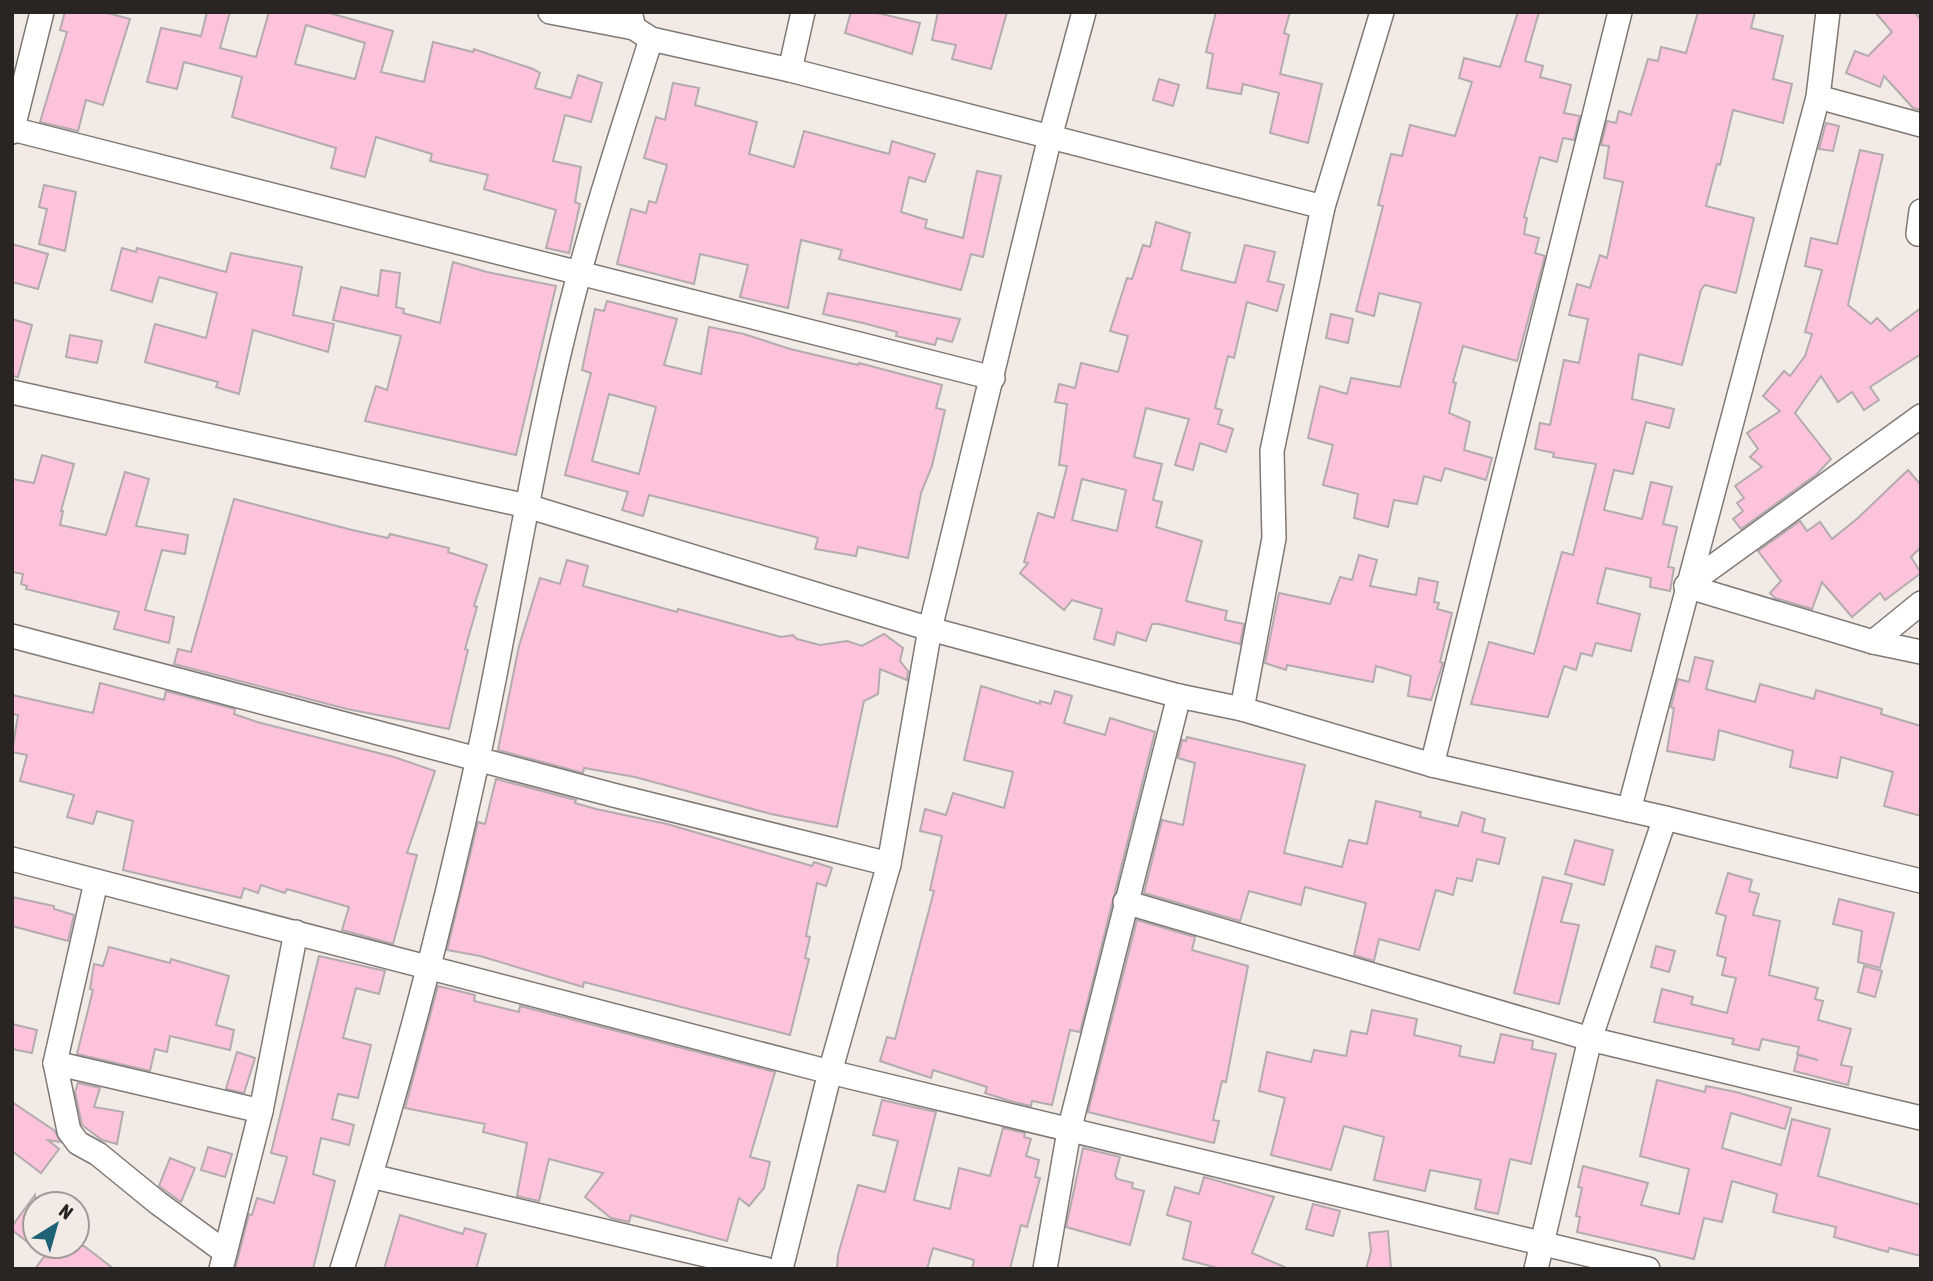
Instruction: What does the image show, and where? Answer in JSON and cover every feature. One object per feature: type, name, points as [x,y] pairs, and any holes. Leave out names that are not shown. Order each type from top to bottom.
[{"type":"street","points":[[42,12],[12,130],[993,378]]},
{"type":"street","points":[[550,12],[636,21],[790,70],[1323,207]]},
{"type":"street","points":[[790,70],[803,12]]},
{"type":"street","points":[[781,1269],[830,1072],[889,864],[930,629],[993,378],[1049,137],[1084,12]]},
{"type":"street","points":[[1242,709],[1274,538],[1272,451],[1323,207],[1382,12]]},
{"type":"street","points":[[1432,765],[1620,12]]},
{"type":"street","points":[[1629,810],[1686,586],[1818,97],[1828,12]]},
{"type":"street","points":[[342,1269],[371,1176],[428,969],[478,758],[527,506],[636,21]]},
{"type":"street","points":[[1818,97],[1921,125]]},
{"type":"street","points":[[12,392],[527,506],[930,629],[1179,696],[1242,709],[1432,765],[1665,818],[1921,881]]},
{"type":"street","points":[[1686,586],[1921,416]]},
{"type":"street","points":[[1686,586],[1873,642],[1921,652]]},
{"type":"street","points":[[1873,642],[1921,603]]},
{"type":"street","points":[[12,636],[889,864]]},
{"type":"street","points":[[1045,1269],[1069,1131],[1179,696]]},
{"type":"street","points":[[1536,1269],[1590,1038],[1665,818]]},
{"type":"street","points":[[12,859],[830,1072],[1648,1269]]},
{"type":"street","points":[[96,882],[55,1063],[64,1116],[78,1143],[98,1154],[223,1260],[261,1111],[296,933]]},
{"type":"street","points":[[1125,902],[1590,1038],[1921,1118]]},
{"type":"street","points":[[55,1063],[261,1111]]},
{"type":"street","points":[[371,1176],[765,1269]]},
{"type":"building","points":[[65,12],[104,12],[130,19],[103,105],[86,100],[78,131],[40,122],[67,32],[60,30]]},
{"type":"building","points":[[207,12],[230,12],[220,48],[256,57],[269,12],[326,12],[393,31],[381,72],[424,82],[433,42],[473,52],[474,49],[533,69],[540,73],[535,88],[571,98],[578,75],[602,83],[591,122],[565,115],[553,161],[581,167],[575,202],[580,204],[569,253],[546,248],[556,210],[484,189],[488,175],[430,161],[432,154],[376,137],[365,177],[331,168],[336,148],[232,117],[242,77],[184,62],[177,89],[147,82],[161,28],[201,36]],"holes":[[[306,25],[365,43],[355,79],[295,64]]]},
{"type":"building","points":[[851,12],[873,12],[920,23],[912,54],[845,33]]},
{"type":"building","points":[[938,12],[1007,12],[991,69],[952,59],[956,45],[932,40]]},
{"type":"building","points":[[1216,12],[1290,12],[1284,33],[1289,35],[1280,74],[1322,84],[1308,143],[1270,133],[1279,93],[1243,84],[1241,94],[1207,88],[1213,54],[1206,52]]},
{"type":"building","points":[[1518,12],[1539,12],[1525,61],[1543,66],[1540,77],[1571,85],[1564,113],[1580,116],[1574,140],[1563,138],[1557,162],[1540,157],[1524,217],[1527,218],[1524,234],[1539,238],[1535,253],[1545,256],[1517,361],[1463,346],[1453,382],[1456,383],[1449,413],[1470,422],[1464,450],[1492,458],[1486,480],[1445,468],[1441,481],[1424,476],[1417,504],[1394,500],[1388,527],[1354,518],[1358,494],[1323,485],[1333,445],[1308,438],[1320,386],[1347,394],[1351,378],[1400,387],[1421,303],[1379,293],[1374,316],[1356,311],[1383,206],[1378,205],[1391,154],[1402,156],[1410,125],[1455,136],[1472,82],[1459,78],[1464,58],[1500,67]]},
{"type":"building","points":[[1698,12],[1755,12],[1751,28],[1783,36],[1773,79],[1792,84],[1783,123],[1733,110],[1720,165],[1717,164],[1706,206],[1754,218],[1736,293],[1705,285],[1701,290],[1682,365],[1639,354],[1632,399],[1674,409],[1669,428],[1646,422],[1633,474],[1614,470],[1604,510],[1642,519],[1651,482],[1672,487],[1663,524],[1677,527],[1668,567],[1674,568],[1670,591],[1650,587],[1651,578],[1606,568],[1597,603],[1640,614],[1631,651],[1596,643],[1592,656],[1581,653],[1576,670],[1564,666],[1548,717],[1471,704],[1489,642],[1534,654],[1562,552],[1573,555],[1596,464],[1553,457],[1554,453],[1535,449],[1540,423],[1550,425],[1564,360],[1579,363],[1588,319],[1569,315],[1577,284],[1590,288],[1600,255],[1607,258],[1623,182],[1604,178],[1609,146],[1601,145],[1607,121],[1616,123],[1619,111],[1631,115],[1648,59],[1658,61],[1661,47],[1686,53]]},
{"type":"building","points":[[1875,12],[1914,12],[1921,19],[1921,110],[1913,108],[1884,76],[1880,87],[1846,73],[1855,51],[1868,56],[1892,32]]},
{"type":"building","points":[[1159,79],[1179,85],[1173,106],[1153,100]]},
{"type":"building","points":[[673,83],[699,88],[695,105],[757,122],[749,154],[794,167],[804,131],[889,154],[892,141],[935,154],[925,182],[909,177],[901,212],[927,220],[925,228],[963,238],[977,171],[1001,176],[983,257],[971,254],[961,290],[839,259],[842,250],[801,240],[788,308],[740,297],[748,265],[700,254],[694,284],[617,264],[631,209],[646,213],[649,201],[656,203],[667,165],[644,158],[656,117],[665,120]]},
{"type":"building","points":[[1826,123],[1839,126],[1833,151],[1819,149]]},
{"type":"building","points":[[1860,150],[1883,155],[1848,305],[1871,324],[1877,318],[1890,331],[1921,308],[1921,354],[1870,387],[1879,400],[1864,410],[1852,392],[1838,402],[1821,376],[1795,413],[1831,459],[1817,474],[1741,529],[1733,519],[1743,511],[1737,503],[1744,498],[1735,486],[1762,467],[1750,457],[1758,449],[1747,433],[1780,411],[1763,396],[1784,371],[1790,376],[1805,356],[1812,334],[1805,332],[1822,270],[1805,266],[1811,238],[1837,244]]},
{"type":"building","points":[[44,185],[76,192],[65,251],[39,244],[47,209],[39,207]]},
{"type":"building","points":[[1156,222],[1190,233],[1181,270],[1235,283],[1245,245],[1275,252],[1268,281],[1284,285],[1277,311],[1247,302],[1234,358],[1228,356],[1215,408],[1222,410],[1218,424],[1233,429],[1226,452],[1200,443],[1193,470],[1175,465],[1189,419],[1146,408],[1134,457],[1162,464],[1153,500],[1162,502],[1156,527],[1202,541],[1186,601],[1227,611],[1225,620],[1244,624],[1240,644],[1159,624],[1152,624],[1146,641],[1117,632],[1114,645],[1094,639],[1102,609],[1072,600],[1064,610],[1020,573],[1028,563],[1024,562],[1038,513],[1054,518],[1067,466],[1059,465],[1067,404],[1055,402],[1059,384],[1075,388],[1081,363],[1118,372],[1128,336],[1110,331],[1127,278],[1132,279],[1143,245],[1150,247]],"holes":[[[1082,479],[1126,490],[1117,531],[1072,520]]]},
{"type":"building","points":[[12,244],[48,254],[38,289],[12,282]]},
{"type":"building","points":[[122,248],[136,252],[137,248],[226,272],[231,253],[302,267],[293,315],[334,324],[328,352],[253,330],[239,394],[216,387],[218,382],[145,362],[155,324],[206,338],[217,293],[159,277],[152,302],[111,290]]},
{"type":"building","points":[[453,262],[556,286],[516,455],[365,421],[376,386],[387,390],[401,336],[333,320],[341,287],[378,296],[381,270],[400,273],[396,307],[404,309],[403,313],[440,323]]},
{"type":"building","points":[[828,293],[960,319],[952,342],[937,338],[935,345],[896,336],[897,332],[823,314]]},
{"type":"building","points":[[607,301],[677,319],[664,365],[701,374],[709,327],[942,385],[936,408],[945,410],[932,466],[921,493],[908,558],[858,547],[856,556],[815,549],[818,538],[812,536],[649,495],[643,516],[622,510],[628,492],[565,475],[591,373],[582,370],[595,309],[604,311]],"holes":[[[609,394],[656,407],[639,474],[592,461]]]},
{"type":"building","points":[[1331,314],[1353,319],[1348,343],[1326,338]]},
{"type":"building","points":[[12,319],[32,325],[18,377],[12,376]]},
{"type":"building","points":[[70,335],[102,341],[97,363],[66,357]]},
{"type":"building","points":[[42,455],[74,464],[61,511],[60,525],[106,535],[125,472],[149,479],[136,526],[188,535],[185,554],[162,550],[145,610],[174,617],[169,643],[114,629],[119,612],[26,589],[27,586],[21,584],[23,574],[12,572],[12,479],[34,483]]},
{"type":"building","points":[[1908,470],[1921,485],[1921,547],[1911,557],[1921,573],[1885,600],[1880,593],[1852,617],[1822,582],[1812,609],[1775,598],[1770,593],[1781,581],[1758,551],[1800,521],[1807,531],[1820,522],[1832,539]]},
{"type":"building","points":[[234,499],[352,530],[388,538],[390,534],[449,548],[448,552],[487,565],[474,606],[477,607],[465,649],[468,650],[449,729],[347,709],[174,664],[178,649],[191,652]]},
{"type":"building","points":[[1359,555],[1377,560],[1370,586],[1416,595],[1419,578],[1438,582],[1434,602],[1439,603],[1437,609],[1452,613],[1440,662],[1443,663],[1431,700],[1408,696],[1411,676],[1376,666],[1373,682],[1287,665],[1286,670],[1265,663],[1279,593],[1330,604],[1340,577],[1352,580]]},
{"type":"building","points":[[567,560],[588,566],[583,586],[677,612],[678,609],[781,637],[793,635],[797,639],[820,645],[847,641],[862,646],[884,634],[903,648],[900,661],[908,671],[907,680],[880,669],[878,694],[864,701],[837,827],[771,814],[635,777],[584,768],[583,773],[498,750],[519,646],[540,578],[560,584]]},
{"type":"building","points":[[1695,657],[1713,661],[1706,689],[1755,702],[1760,684],[1814,699],[1816,690],[1882,709],[1881,714],[1921,726],[1921,816],[1884,806],[1893,772],[1841,757],[1837,778],[1790,767],[1793,751],[1719,730],[1714,760],[1667,751],[1674,708],[1671,707],[1678,679],[1689,682]]},
{"type":"building","points":[[100,683],[164,700],[166,691],[235,709],[234,714],[257,722],[394,757],[435,771],[407,853],[417,855],[393,944],[342,930],[349,907],[287,889],[285,893],[261,885],[258,893],[244,888],[241,898],[123,870],[133,821],[97,811],[93,824],[67,817],[74,795],[20,781],[27,755],[12,752],[18,715],[12,714],[12,695],[93,713]]},
{"type":"building","points":[[981,686],[1040,704],[1040,701],[1051,704],[1055,691],[1072,696],[1064,723],[1105,735],[1110,718],[1155,732],[1080,1032],[1070,1030],[1052,1105],[1032,1101],[1031,1106],[1010,1101],[985,1093],[987,1087],[933,1070],[931,1078],[880,1061],[887,1037],[895,1039],[934,891],[930,890],[942,836],[920,831],[925,809],[946,815],[953,793],[1004,808],[1013,772],[964,760]]},
{"type":"building","points":[[1187,737],[1305,765],[1284,853],[1342,867],[1349,840],[1367,844],[1376,801],[1421,812],[1420,817],[1458,826],[1462,812],[1485,819],[1482,832],[1505,838],[1499,864],[1477,859],[1472,881],[1457,878],[1453,895],[1436,890],[1419,950],[1379,939],[1374,961],[1354,955],[1366,903],[1305,887],[1301,905],[1249,891],[1240,921],[1144,893],[1162,820],[1183,825],[1195,763],[1178,758],[1182,740],[1186,741]]},
{"type":"building","points":[[496,779],[576,800],[575,803],[596,809],[667,824],[812,866],[814,862],[832,868],[826,886],[817,883],[806,936],[810,937],[805,958],[809,959],[790,1035],[584,982],[583,987],[480,956],[447,950],[478,822],[485,824]]},
{"type":"building","points":[[1575,840],[1613,850],[1604,885],[1565,874]]},
{"type":"building","points":[[1728,873],[1752,880],[1749,891],[1759,894],[1753,915],[1780,921],[1769,975],[1818,988],[1815,999],[1823,1001],[1818,1020],[1851,1029],[1841,1065],[1852,1067],[1848,1085],[1794,1071],[1798,1055],[1818,1060],[1797,1054],[1799,1047],[1762,1039],[1759,1050],[1732,1044],[1734,1039],[1654,1022],[1662,989],[1693,997],[1691,1004],[1727,1013],[1736,978],[1722,975],[1726,958],[1717,955],[1726,916],[1716,913]]},
{"type":"building","points":[[1543,877],[1572,884],[1561,922],[1579,925],[1559,1004],[1514,993]]},
{"type":"building","points":[[12,897],[54,906],[54,909],[74,915],[68,941],[12,926]]},
{"type":"building","points":[[1839,899],[1894,913],[1880,968],[1858,962],[1862,931],[1833,924]]},
{"type":"building","points":[[1137,920],[1195,937],[1192,950],[1248,966],[1226,1082],[1222,1081],[1213,1120],[1219,1121],[1214,1143],[1088,1112]]},
{"type":"building","points":[[1656,946],[1675,951],[1669,972],[1651,967]]},
{"type":"building","points":[[109,947],[170,963],[171,959],[229,976],[216,1025],[234,1030],[230,1050],[170,1036],[167,1052],[155,1049],[150,1071],[77,1054],[93,990],[90,989],[94,964],[103,966]]},
{"type":"building","points":[[319,956],[385,971],[379,994],[356,988],[343,1038],[371,1045],[358,1098],[338,1094],[332,1119],[354,1125],[349,1145],[321,1138],[313,1174],[335,1181],[313,1269],[235,1269],[249,1214],[252,1215],[257,1198],[274,1203],[287,1157],[271,1153]]},
{"type":"building","points":[[1864,966],[1882,971],[1875,997],[1858,992]]},
{"type":"building","points":[[438,986],[475,995],[474,1001],[519,1012],[520,1006],[775,1072],[750,1157],[770,1162],[764,1188],[749,1206],[739,1198],[727,1241],[631,1215],[629,1222],[611,1218],[585,1197],[603,1173],[549,1159],[539,1201],[517,1196],[527,1143],[483,1132],[485,1124],[405,1108]]},
{"type":"building","points":[[1372,1010],[1417,1019],[1414,1035],[1461,1046],[1459,1056],[1494,1063],[1501,1034],[1533,1041],[1532,1049],[1556,1054],[1531,1164],[1510,1159],[1498,1214],[1475,1209],[1481,1180],[1430,1170],[1425,1191],[1374,1180],[1384,1137],[1344,1126],[1331,1170],[1271,1155],[1285,1098],[1259,1091],[1267,1052],[1311,1062],[1314,1050],[1346,1056],[1351,1031],[1367,1034]]},
{"type":"building","points":[[12,1024],[37,1030],[32,1053],[12,1049]]},
{"type":"building","points":[[237,1052],[255,1058],[244,1093],[226,1089]]},
{"type":"building","points":[[1657,1080],[1705,1092],[1706,1086],[1736,1092],[1791,1108],[1785,1129],[1731,1113],[1722,1148],[1781,1165],[1792,1119],[1830,1129],[1818,1176],[1921,1205],[1921,1256],[1889,1248],[1888,1252],[1834,1237],[1836,1227],[1773,1212],[1777,1194],[1732,1181],[1722,1222],[1704,1218],[1694,1259],[1577,1232],[1580,1217],[1576,1216],[1582,1188],[1578,1187],[1583,1166],[1648,1183],[1641,1205],[1679,1214],[1689,1169],[1640,1156]]},
{"type":"building","points":[[78,1083],[100,1088],[94,1107],[123,1112],[117,1144],[102,1140],[82,1125],[75,1092]]},
{"type":"building","points":[[882,1100],[936,1112],[914,1200],[950,1209],[959,1168],[990,1176],[1003,1128],[1025,1133],[1024,1137],[1031,1139],[1026,1156],[1039,1160],[1035,1177],[1040,1178],[1027,1227],[1021,1225],[1010,1269],[972,1269],[974,1260],[933,1248],[927,1269],[837,1269],[838,1255],[858,1185],[885,1192],[898,1141],[873,1135]]},
{"type":"building","points":[[12,1102],[55,1131],[60,1142],[48,1140],[59,1149],[41,1173],[12,1151]]},
{"type":"building","points":[[208,1147],[232,1154],[225,1177],[201,1170]]},
{"type":"building","points":[[1083,1148],[1120,1157],[1115,1175],[1117,1179],[1133,1183],[1132,1188],[1144,1191],[1130,1245],[1066,1227]]},
{"type":"building","points":[[170,1158],[195,1168],[181,1202],[159,1186]]},
{"type":"building","points":[[1204,1177],[1274,1197],[1252,1253],[1289,1269],[1222,1269],[1183,1259],[1191,1222],[1167,1215],[1175,1187],[1199,1194]]},
{"type":"building","points":[[1313,1204],[1340,1211],[1333,1236],[1306,1229]]},
{"type":"building","points":[[21,1214],[21,1237],[12,1230]]},
{"type":"building","points":[[400,1215],[463,1234],[465,1228],[486,1234],[476,1269],[384,1269]]},
{"type":"building","points":[[1388,1231],[1391,1269],[1366,1269],[1371,1251],[1369,1233]]},
{"type":"building","points":[[91,1251],[114,1269],[35,1269],[42,1260],[91,1260]]}]
